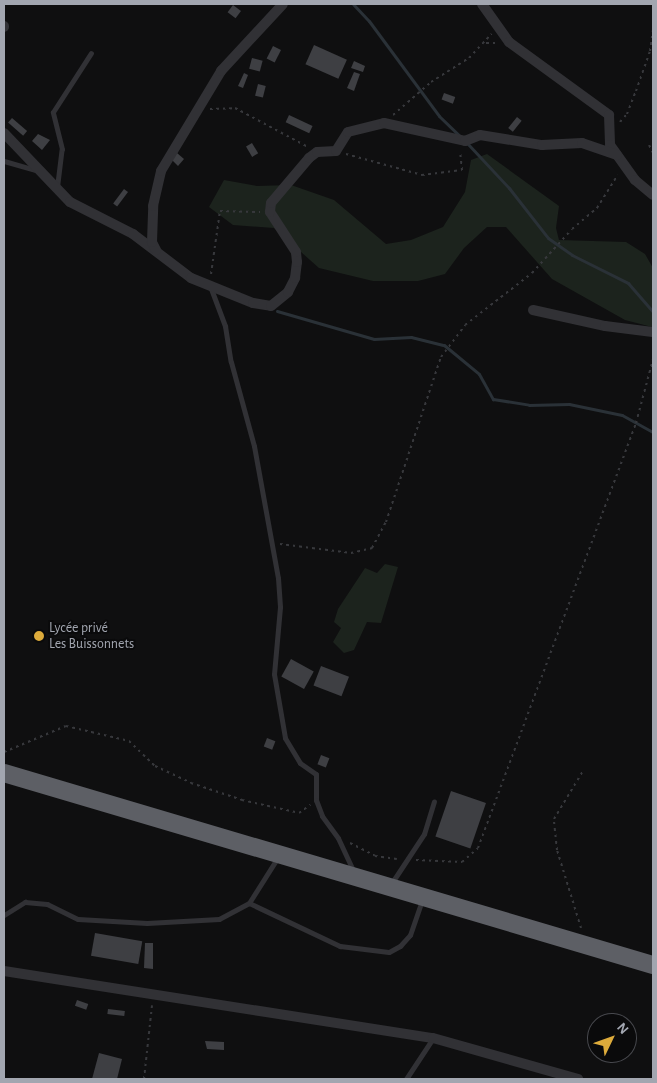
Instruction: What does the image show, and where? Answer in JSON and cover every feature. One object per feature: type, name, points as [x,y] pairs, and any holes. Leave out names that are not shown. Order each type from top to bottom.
[{"type":"highway","points":[[4,773],[653,965]]},
{"type":"street","points":[[156,250],[152,242],[157,182],[221,71],[283,4]]},
{"type":"street","points":[[482,4],[509,42],[603,108],[612,124],[610,145],[635,180],[653,195]]},
{"type":"street","points":[[4,133],[36,170],[70,202],[133,234],[191,278],[253,303],[271,306],[288,292],[295,278],[296,252],[270,212],[274,197],[317,152],[336,151],[348,132],[384,123],[465,142],[480,135],[542,146],[582,143],[617,155]]},
{"type":"street","points":[[533,310],[604,326],[653,332]]},
{"type":"street","points":[[4,971],[433,1038],[578,1079]]},
{"type":"lane","points":[[57,190],[62,148],[53,112],[91,53]]},
{"type":"lane","points":[[4,161],[36,170]]},
{"type":"lane","points":[[210,285],[225,326],[231,362],[254,446],[269,542],[278,578],[280,607],[274,674],[280,711],[291,752],[316,774],[316,800],[322,816],[338,838],[357,877]]},
{"type":"lane","points":[[389,887],[424,834],[434,802]]},
{"type":"lane","points":[[4,915],[25,902],[47,904],[78,918],[147,923],[220,919],[249,903],[279,855]]},
{"type":"lane","points":[[249,903],[340,946],[389,952],[400,946],[410,935],[423,897]]},
{"type":"lane","points":[[406,1079],[433,1038]]},
{"type":"path","points":[[384,123],[430,82],[469,58],[486,43],[496,26]]},
{"type":"path","points":[[610,133],[627,114],[650,51],[653,29]]},
{"type":"path","points":[[190,122],[202,111],[221,106],[235,108],[317,152]]},
{"type":"path","points":[[336,151],[422,175],[462,170],[459,140]]},
{"type":"path","points":[[649,145],[653,153]]},
{"type":"path","points":[[269,542],[351,553],[372,548],[386,522],[441,356],[465,325],[532,273],[572,229],[597,208],[624,164]]},
{"type":"path","points":[[210,285],[220,211],[270,212]]},
{"type":"path","points":[[338,838],[375,856],[407,860],[462,862],[478,848],[636,423],[653,360]]},
{"type":"path","points":[[4,752],[66,726],[130,742],[155,766],[191,783],[242,800],[299,813],[316,800]]},
{"type":"path","points":[[583,771],[554,819],[557,850],[586,945]]},
{"type":"path","points":[[144,1079],[153,993]]},
{"type":"shaded area","points":[[487,154],[559,206],[556,228],[559,240],[626,242],[645,254],[653,268],[652,327],[625,320],[552,279],[506,227],[487,227],[464,248],[445,274],[418,281],[373,281],[319,268],[274,228],[233,225],[209,207],[224,180],[257,186],[291,185],[334,200],[386,244],[411,240],[443,227],[465,192],[471,160]]},
{"type":"shaded area","points":[[385,564],[398,567],[381,623],[367,622],[354,650],[344,653],[333,642],[341,628],[334,622],[338,609],[365,568],[377,573]]},
{"type":"building","points":[[233,5],[241,11],[236,18],[228,12]]},
{"type":"building","points":[[314,45],[347,60],[338,79],[305,64]]},
{"type":"building","points":[[273,46],[281,50],[275,63],[267,58]]},
{"type":"building","points":[[252,58],[263,61],[260,71],[249,69]]},
{"type":"building","points":[[354,61],[365,66],[363,72],[351,68]]},
{"type":"building","points":[[354,72],[360,74],[354,91],[347,88]]},
{"type":"building","points":[[244,73],[248,75],[243,88],[238,86]]},
{"type":"building","points":[[258,84],[266,86],[263,98],[255,96]]},
{"type":"building","points":[[444,93],[455,97],[453,104],[442,100]]},
{"type":"building","points":[[289,115],[313,126],[309,133],[286,122]]},
{"type":"building","points":[[517,117],[522,121],[513,132],[508,128]]},
{"type":"building","points":[[12,118],[27,131],[23,136],[8,123]]},
{"type":"building","points":[[38,134],[50,140],[42,150],[32,141]]},
{"type":"building","points":[[252,143],[258,153],[252,157],[246,147]]},
{"type":"building","points":[[177,153],[184,159],[178,166],[171,159]]},
{"type":"building","points":[[124,189],[128,192],[117,206],[113,203]]},
{"type":"building","points":[[291,659],[314,672],[304,689],[281,676]]},
{"type":"building","points":[[321,666],[349,677],[341,696],[313,686]]},
{"type":"building","points":[[267,738],[275,741],[272,750],[264,746]]},
{"type":"building","points":[[321,755],[329,758],[326,768],[317,764]]},
{"type":"building","points":[[451,791],[486,803],[470,848],[435,836]]},
{"type":"building","points":[[95,933],[142,941],[138,964],[91,956]]},
{"type":"building","points":[[145,943],[153,943],[153,969],[144,968]]},
{"type":"building","points":[[77,1000],[88,1004],[86,1010],[75,1006]]},
{"type":"building","points":[[108,1009],[125,1011],[124,1016],[107,1014]]},
{"type":"building","points":[[205,1041],[224,1042],[224,1050],[207,1049]]},
{"type":"building","points":[[99,1053],[122,1059],[117,1079],[92,1079]]},
{"type":"waterway","points":[[353,4],[369,21],[439,116],[461,137]]},
{"type":"waterway","points":[[467,143],[509,188],[548,238],[572,255],[628,283],[653,312]]},
{"type":"waterway","points":[[277,311],[374,339],[411,337],[444,345],[479,374],[493,399],[529,405],[569,404],[622,415],[653,432]]},
{"type":"place","name":"Lycée privé Les Buissonnets","points":[[39,636]]}]
